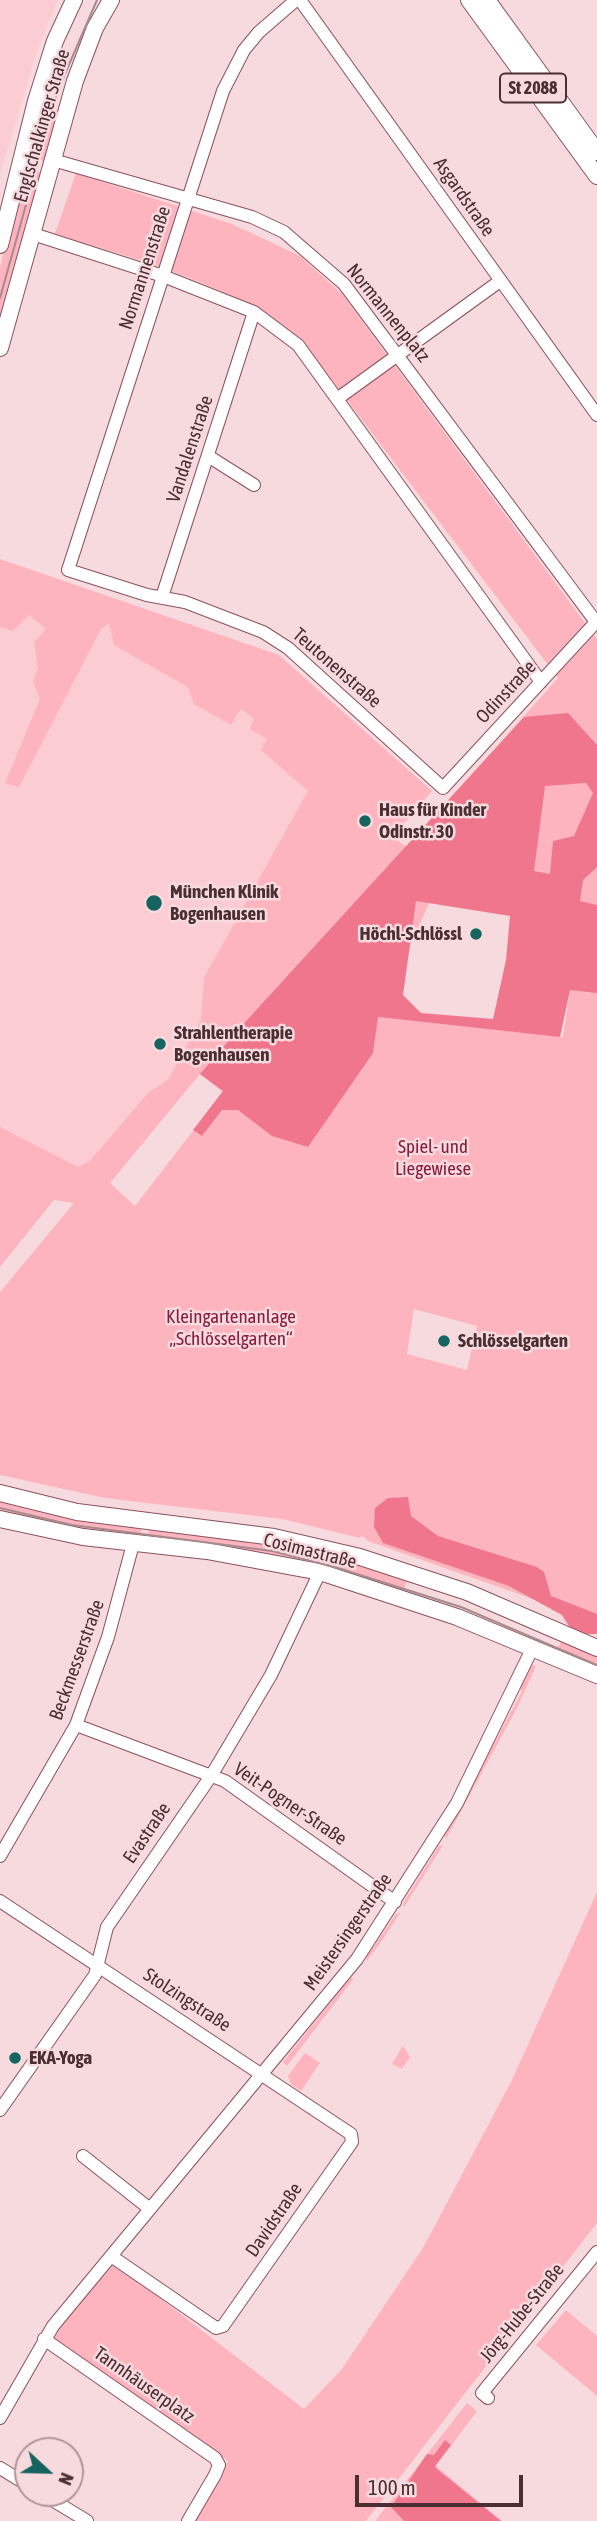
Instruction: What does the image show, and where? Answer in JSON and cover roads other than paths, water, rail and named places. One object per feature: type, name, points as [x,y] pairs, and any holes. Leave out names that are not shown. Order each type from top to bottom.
[{"type":"main road","name":"Englschalkinger Straße","points":[[0,245],[36,101],[55,41],[74,0]]},
{"type":"main road","name":"Englschalkinger Straße","points":[[0,348],[75,80],[95,28],[111,0]]},
{"type":"main road","name":"St 2088","points":[[469,0],[597,176]]},
{"type":"main road","name":"St 2088","points":[[486,0],[597,152]]},
{"type":"main road","name":"Cosimastraße","points":[[0,1493],[77,1512],[211,1527],[328,1548],[435,1580],[597,1648]]},
{"type":"main road","name":"Cosimastraße","points":[[0,1519],[57,1532],[133,1544],[270,1560],[320,1572],[405,1598],[533,1647],[597,1675]]},
{"type":"main road","points":[[533,1647],[542,1623]]},
{"type":"street","name":"Normannenstraße","points":[[68,570],[187,197],[234,67],[259,32],[298,0]]},
{"type":"street","name":"Asgardstraße","points":[[298,0],[597,415]]},
{"type":"street","name":"Normannenplatz","points":[[53,160],[252,217],[284,232],[344,284],[596,622]]},
{"type":"street","points":[[33,234],[163,276],[254,312],[298,345],[541,682]]},
{"type":"street","points":[[337,399],[500,281]]},
{"type":"street","name":"Vandalenstraße","points":[[162,597],[254,312]]},
{"type":"street","points":[[208,456],[254,485]]},
{"type":"street","name":"Teutonenstraße","points":[[68,570],[238,621],[263,632],[288,648],[443,788]]},
{"type":"street","name":"Odinstraße","points":[[443,788],[596,622]]},
{"type":"street","name":"Beckmesserstraße","points":[[0,1856],[76,1726],[108,1637],[133,1544]]},
{"type":"street","name":"Evastraße","points":[[0,2110],[94,1975],[100,1944],[107,1927],[211,1776],[271,1675],[320,1572]]},
{"type":"street","name":"Meistersingerstraße","points":[[0,2418],[44,2339],[348,1971],[457,1803],[533,1647]]},
{"type":"street","name":"Veit-Pogner-Straße","points":[[76,1726],[225,1782],[334,1856],[395,1902]]},
{"type":"street","name":"Stolzingstraße","points":[[0,1901],[351,2134]]},
{"type":"street","name":"Davidstraße","points":[[111,2256],[216,2328],[223,2326],[352,2142],[351,2134]]},
{"type":"street","points":[[83,2156],[150,2209]]},
{"type":"street","name":"Jörg-Hube-Straße","points":[[488,2398],[482,2393],[597,2252]]},
{"type":"street","name":"Tannhäuserplatz","points":[[44,2339],[215,2458],[219,2465],[188,2521]]},
{"type":"street","points":[[64,2507],[87,2521]]},
{"type":"tram line","points":[[0,298],[58,90],[97,0]]},
{"type":"tram line","points":[[0,1508],[72,1525],[272,1551],[338,1568],[461,1607],[597,1665]]},
{"type":"place","name":"Haus für Kinder Odinstr. 30","points":[[365,821]]},
{"type":"place","name":"München Klinik Bogenhausen","points":[[154,903]]},
{"type":"place","name":"Höchl-Schlössl","points":[[476,934]]},
{"type":"place","name":"Strahlentherapie Bogenhausen","points":[[160,1044]]},
{"type":"place","name":"Schlösselgarten","points":[[444,1341]]},
{"type":"place","name":"EKA-Yoga","points":[[15,2058]]},
{"type":"park label","name":"Spiel- und Liegewiese","points":[[433,1158]]},
{"type":"park label","name":"Kleingartenanlage „Schlösselgarten“","points":[[231,1328]]}]
